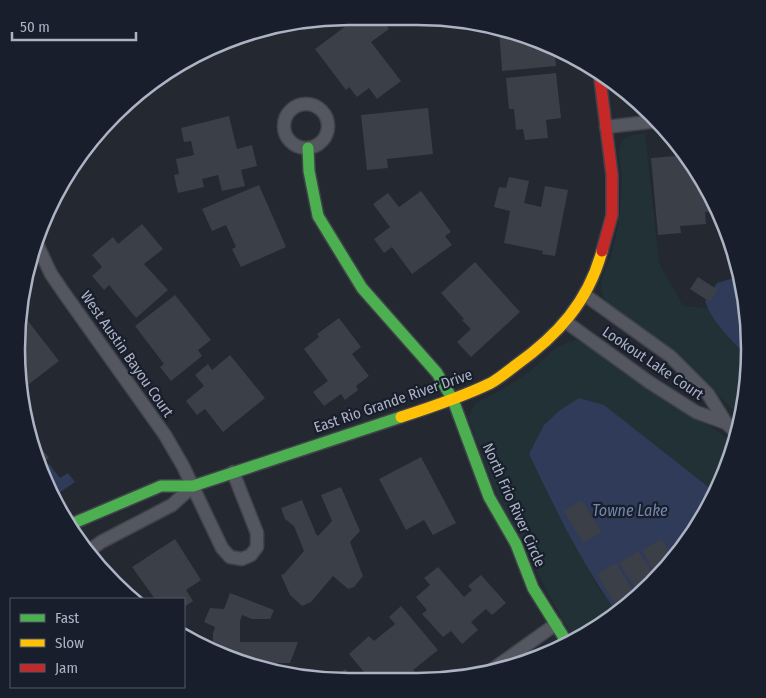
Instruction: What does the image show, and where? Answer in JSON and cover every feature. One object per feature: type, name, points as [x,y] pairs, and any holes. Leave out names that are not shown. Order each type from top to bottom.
[{"type":"street","name":"East Rio Grande River Drive","points":[[75,522],[161,486],[192,486],[453,400],[493,382],[536,351],[566,322],[585,295],[598,265],[612,215],[612,174],[600,82]]},
{"type":"street","points":[[606,127],[648,122]]},
{"type":"street","name":"North Frio River Circle","points":[[308,148],[309,170],[318,216],[362,288],[437,373],[453,400],[489,497],[516,544],[533,588],[564,638]]},
{"type":"street","name":"West Austin Bayou Court","points":[[40,250],[56,280],[164,435],[192,486],[222,548],[230,557],[242,559],[251,555],[257,547],[257,533],[233,472]]},
{"type":"street","name":"Lookout Lake Court","points":[[585,295],[670,356],[708,394],[726,423],[731,427]]},
{"type":"street","name":"Lookout Lake Court","points":[[566,322],[649,382],[696,412],[726,423]]},
{"type":"street","name":"East Rio Grande River Drive","points":[[93,548],[109,537],[172,505],[192,486]]},
{"type":"street","points":[[504,661],[556,624]]},
{"type":"shaded area","points":[[645,133],[659,263],[683,306],[707,308],[741,350],[735,412],[665,343],[609,305],[602,293],[602,278],[613,249],[619,218],[622,180],[619,156],[620,147],[623,140],[632,135]]},
{"type":"shaded area","points":[[575,340],[589,344],[672,403],[728,439],[710,488],[679,465],[552,502],[597,585],[613,607],[572,634],[496,494],[468,417],[475,404],[529,372],[557,347]]},
{"type":"water","points":[[733,278],[738,307],[741,350],[717,324],[705,301],[717,283]]},
{"type":"water","name":"Towne Lake","points":[[579,398],[604,405],[710,488],[698,511],[661,563],[631,593],[613,607],[559,516],[529,454],[544,425],[559,411]]},
{"type":"water","points":[[49,464],[60,478],[68,473],[75,482],[59,493],[47,465]]},
{"type":"building","points":[[347,25],[386,25],[389,29],[371,42],[401,81],[377,99],[369,88],[357,97],[349,87],[346,90],[315,49]]},
{"type":"building","points":[[500,36],[555,56],[556,66],[502,71]]},
{"type":"building","points":[[556,73],[561,118],[546,120],[548,138],[525,140],[523,129],[516,130],[514,109],[509,109],[506,78]]},
{"type":"building","points":[[428,108],[433,154],[387,159],[388,168],[367,170],[361,115]]},
{"type":"building","points":[[229,116],[237,149],[252,145],[257,166],[241,170],[245,186],[222,191],[218,175],[202,179],[204,187],[178,193],[174,175],[179,174],[176,159],[194,155],[191,141],[184,142],[181,128]]},
{"type":"building","points":[[677,156],[698,187],[708,206],[710,212],[705,212],[706,224],[680,226],[681,233],[658,235],[651,158]]},
{"type":"building","points":[[509,177],[529,181],[524,203],[541,207],[545,186],[568,190],[555,256],[542,254],[543,251],[504,243],[510,211],[494,207],[499,187],[506,188]]},
{"type":"building","points":[[259,185],[286,247],[241,267],[232,249],[236,247],[226,225],[212,231],[202,209]]},
{"type":"building","points":[[421,191],[451,232],[445,236],[452,245],[412,274],[392,247],[384,253],[374,239],[390,227],[373,204],[388,193],[399,207]]},
{"type":"building","points":[[142,224],[163,249],[144,264],[168,290],[136,318],[109,285],[104,290],[92,276],[102,267],[92,255],[113,237],[118,244]]},
{"type":"building","points":[[475,262],[520,312],[471,357],[457,342],[471,329],[441,293]]},
{"type":"building","points":[[698,277],[718,290],[710,302],[690,289]]},
{"type":"building","points":[[175,295],[211,340],[198,350],[202,356],[171,381],[160,367],[164,364],[135,326]]},
{"type":"building","points":[[339,318],[361,347],[352,354],[369,376],[356,386],[358,390],[345,400],[341,394],[324,406],[313,392],[328,381],[304,349],[319,337],[317,334]]},
{"type":"building","points":[[27,319],[59,361],[27,385],[25,349]]},
{"type":"building","points":[[230,355],[265,398],[223,432],[205,409],[197,415],[186,401],[204,386],[195,375],[208,364],[212,370]]},
{"type":"building","points":[[41,450],[49,458],[45,461],[42,453]]},
{"type":"building","points":[[421,457],[456,523],[433,535],[424,520],[406,530],[379,479]]},
{"type":"building","points":[[341,487],[360,531],[350,542],[363,576],[354,587],[348,589],[333,576],[311,602],[302,606],[290,595],[281,575],[304,551],[294,526],[285,519],[281,508],[302,500],[318,536],[332,521],[321,495]]},
{"type":"building","points":[[582,500],[602,532],[583,543],[564,511]]},
{"type":"building","points":[[175,539],[201,580],[186,590],[193,601],[185,606],[185,598],[154,598],[132,567]]},
{"type":"building","points":[[662,539],[669,552],[654,570],[642,550]]},
{"type":"building","points":[[638,551],[652,572],[636,588],[619,563]]},
{"type":"building","points":[[616,563],[633,591],[616,605],[597,574]]},
{"type":"building","points":[[438,567],[464,597],[472,590],[468,586],[481,575],[506,603],[492,615],[486,609],[471,622],[478,630],[462,644],[451,631],[443,637],[422,614],[427,610],[416,597],[430,585],[424,578]]},
{"type":"building","points":[[230,593],[274,610],[270,619],[252,619],[242,615],[240,621],[240,642],[298,642],[290,663],[278,663],[277,665],[265,662],[213,643],[215,627],[204,622],[210,608],[224,609]]},
{"type":"building","points":[[401,606],[438,650],[413,670],[416,673],[365,673],[349,654],[369,636],[374,641],[395,624],[389,617]]},
{"type":"traffic: fast","points":[[308,148],[309,171],[318,216],[362,288],[437,373],[453,400],[489,497],[516,544],[533,588],[564,638]]},
{"type":"traffic: fast","points":[[75,522],[161,486],[193,486],[401,417]]},
{"type":"traffic: slow","points":[[401,417],[435,406],[491,383],[531,354],[558,329],[580,302],[589,286],[602,251]]},
{"type":"traffic: jam","points":[[600,82],[612,175],[612,215],[602,251]]}]
